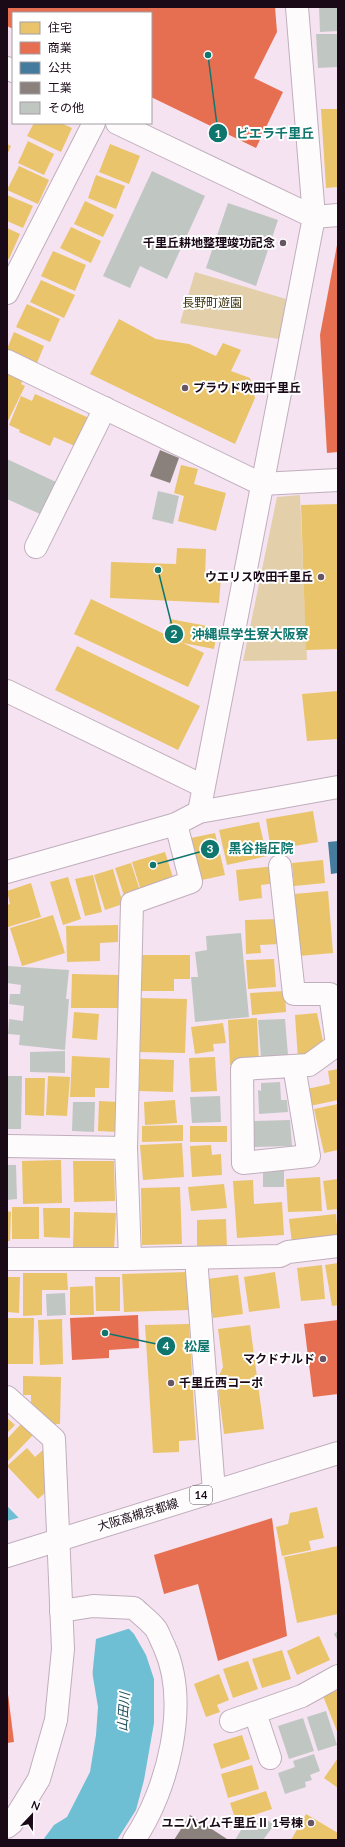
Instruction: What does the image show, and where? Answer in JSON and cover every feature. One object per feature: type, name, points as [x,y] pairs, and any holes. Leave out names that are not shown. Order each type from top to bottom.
[{"type":"street","points":[[199,812],[261,484],[314,217],[297,7]]},
{"type":"street","points":[[7,293],[93,124]]},
{"type":"street","points":[[119,124],[314,217],[338,216]]},
{"type":"street","points":[[7,361],[261,484],[338,480]]},
{"type":"street","points":[[36,547],[105,408]]},
{"type":"street","points":[[7,691],[203,786]]},
{"type":"street","points":[[7,872],[176,824],[199,812],[338,787]]},
{"type":"street","points":[[130,1260],[126,1148],[132,903],[191,882],[176,824]]},
{"type":"street","points":[[280,866],[294,994],[330,994],[338,1044],[308,1065],[242,1069],[243,1163],[309,1156],[294,1066]]},
{"type":"street","points":[[7,1146],[126,1148]]},
{"type":"street","points":[[7,1259],[130,1260],[280,1256],[288,1252],[338,1246]]},
{"type":"street","points":[[196,1258],[214,1491]]},
{"type":"street","points":[[7,1397],[54,1439],[61,1539],[61,1611],[63,1649],[56,1720],[39,1779],[12,1823],[7,1827]]},
{"type":"street","name":"大阪高槻京都線","points":[[7,1556],[338,1453]]},
{"type":"street","points":[[61,1611],[92,1606],[134,1608],[156,1629],[168,1656],[176,1696],[172,1740],[162,1785],[145,1825],[134,1840]]},
{"type":"street","points":[[230,1721],[302,1696],[338,1676]]},
{"type":"street","points":[[255,1712],[270,1758]]},
{"type":"green space","name":"長野町遊園","points":[[195,272],[286,299],[279,339],[180,323]]},
{"type":"green space","points":[[300,495],[307,660],[243,661],[277,497]]},
{"type":"water","name":"山田川","points":[[7,1506],[134,1634],[146,1655],[154,1679],[154,1723],[144,1780],[136,1810],[117,1840],[43,1840],[54,1825],[67,1817],[90,1772],[96,1735],[98,1707],[92,1671],[7,1582]]},
{"type":"pier","points":[[21,1517],[131,1628],[96,1639],[92,1678],[90,1672],[7,1585],[7,1521]]},
{"type":"building: 住宅","points":[[321,109],[338,109],[338,187],[326,188]]},
{"type":"building: 住宅","points":[[33,124],[63,124],[72,128],[61,152],[27,136]]},
{"type":"building: 住宅","points":[[28,141],[54,154],[44,175],[18,163]]},
{"type":"building: 住宅","points":[[7,144],[11,146],[7,155]]},
{"type":"building: 住宅","points":[[110,144],[140,156],[129,184],[99,172]]},
{"type":"building: 住宅","points":[[19,166],[49,180],[38,204],[7,190]]},
{"type":"building: 住宅","points":[[96,175],[125,186],[116,209],[88,198]]},
{"type":"building: 住宅","points":[[7,195],[33,206],[23,228],[7,221]]},
{"type":"building: 住宅","points":[[85,201],[114,215],[103,237],[74,224]]},
{"type":"building: 住宅","points":[[71,227],[101,241],[91,263],[60,248]]},
{"type":"building: 住宅","points":[[7,228],[20,234],[9,259],[7,258]]},
{"type":"building: 住宅","points":[[53,251],[86,265],[75,291],[41,276]]},
{"type":"building: 住宅","points":[[41,280],[75,295],[64,318],[30,302]]},
{"type":"building: 住宅","points":[[27,304],[60,319],[50,342],[16,327]]},
{"type":"building: 住宅","name":"プラウド吹田千里丘","points":[[119,319],[156,339],[189,344],[216,356],[223,343],[241,350],[231,371],[250,378],[255,398],[235,444],[90,374]]},
{"type":"building: 住宅","points":[[14,332],[44,346],[37,363],[7,349]]},
{"type":"building: 住宅","points":[[7,372],[23,380],[21,384],[25,386],[7,423]]},
{"type":"building: 住宅","points":[[35,394],[89,418],[77,447],[54,437],[50,446],[19,432],[20,430],[9,425],[21,396],[32,401]]},
{"type":"building: 住宅","points":[[181,465],[198,469],[194,484],[226,493],[216,531],[178,521],[184,496],[174,493]]},
{"type":"building: 住宅","name":"ウエリス吹田千里丘","points":[[338,504],[338,649],[306,650],[301,505]]},
{"type":"building: 住宅","points":[[177,548],[206,549],[205,577],[221,577],[219,603],[110,598],[111,562],[176,564]]},
{"type":"building: 住宅","points":[[91,599],[204,653],[188,687],[74,634]]},
{"type":"building: 住宅","points":[[170,619],[218,628],[214,649],[183,643],[168,629]]},
{"type":"building: 住宅","points":[[77,646],[200,706],[178,750],[55,690]]},
{"type":"building: 住宅","points":[[338,691],[338,739],[307,741],[302,694]]},
{"type":"building: 住宅","points":[[313,811],[318,842],[271,850],[266,819]]},
{"type":"building: 住宅","points":[[259,822],[267,856],[227,865],[219,830]]},
{"type":"building: 住宅","points":[[215,833],[225,875],[202,880],[191,838]]},
{"type":"building: 住宅","points":[[165,852],[175,884],[142,894],[132,862]]},
{"type":"building: 住宅","points":[[323,860],[325,883],[294,886],[292,863]]},
{"type":"building: 住宅","points":[[131,863],[142,897],[126,902],[115,868]]},
{"type":"building: 住宅","points":[[275,866],[277,883],[261,885],[262,898],[239,901],[236,870]]},
{"type":"building: 住宅","points":[[113,869],[123,904],[105,910],[94,875]]},
{"type":"building: 住宅","points":[[93,875],[102,912],[85,916],[75,879]]},
{"type":"building: 住宅","points":[[68,877],[81,919],[63,925],[50,882]]},
{"type":"building: 住宅","points":[[31,883],[41,917],[8,927],[7,905],[10,904],[7,891]]},
{"type":"building: 住宅","points":[[328,891],[333,953],[299,956],[294,894]]},
{"type":"building: 住宅","points":[[53,915],[65,953],[22,966],[10,928]]},
{"type":"building: 住宅","points":[[278,919],[279,944],[260,945],[261,953],[246,954],[245,920]]},
{"type":"building: 住宅","points":[[118,925],[118,942],[100,943],[100,961],[67,962],[66,926]]},
{"type":"building: 住宅","points":[[141,955],[190,955],[190,979],[174,979],[174,991],[141,991]]},
{"type":"building: 住宅","points":[[274,959],[276,987],[248,989],[246,960]]},
{"type":"building: 住宅","points":[[72,974],[119,975],[118,1008],[71,1008]]},
{"type":"building: 住宅","points":[[285,991],[286,1012],[252,1015],[250,993]]},
{"type":"building: 住宅","points":[[140,998],[187,999],[185,1053],[138,1052]]},
{"type":"building: 住宅","points":[[74,1012],[99,1014],[97,1040],[72,1038]]},
{"type":"building: 住宅","points":[[317,1013],[323,1041],[298,1059],[295,1015]]},
{"type":"building: 住宅","points":[[257,1018],[259,1063],[230,1065],[228,1020]]},
{"type":"building: 住宅","points":[[223,1023],[226,1043],[213,1044],[214,1051],[195,1054],[191,1027]]},
{"type":"building: 住宅","points":[[72,1056],[110,1058],[109,1088],[95,1088],[95,1097],[70,1097]]},
{"type":"building: 住宅","points":[[215,1057],[217,1091],[191,1092],[189,1058]]},
{"type":"building: 住宅","points":[[140,1059],[174,1060],[173,1092],[139,1091]]},
{"type":"building: 住宅","points":[[338,1069],[338,1100],[310,1106],[307,1089],[330,1084],[328,1071]]},
{"type":"building: 住宅","points":[[48,1076],[70,1077],[67,1116],[46,1115]]},
{"type":"building: 住宅","points":[[25,1078],[45,1078],[44,1116],[25,1115]]},
{"type":"building: 住宅","points":[[175,1100],[177,1123],[145,1125],[144,1102]]},
{"type":"building: 住宅","points":[[99,1101],[118,1102],[117,1132],[98,1131]]},
{"type":"building: 住宅","points":[[338,1104],[338,1150],[324,1153],[314,1109]]},
{"type":"building: 住宅","points":[[183,1125],[183,1141],[142,1142],[142,1126]]},
{"type":"building: 住宅","points":[[190,1126],[227,1126],[227,1142],[190,1142]]},
{"type":"building: 住宅","points":[[182,1143],[184,1177],[143,1180],[140,1145]]},
{"type":"building: 住宅","points":[[211,1145],[212,1155],[221,1154],[222,1175],[192,1177],[190,1146]]},
{"type":"building: 住宅","points":[[61,1160],[62,1203],[23,1204],[22,1161]]},
{"type":"building: 住宅","points":[[73,1161],[114,1161],[115,1201],[74,1202]]},
{"type":"building: 住宅","points":[[320,1177],[322,1211],[288,1212],[286,1179]]},
{"type":"building: 住宅","points":[[338,1179],[338,1209],[327,1210],[323,1181]]},
{"type":"building: 住宅","points":[[253,1180],[254,1204],[282,1202],[284,1235],[237,1238],[233,1181]]},
{"type":"building: 住宅","points":[[224,1184],[227,1208],[191,1211],[188,1187]]},
{"type":"building: 住宅","points":[[180,1187],[182,1244],[142,1245],[141,1188]]},
{"type":"building: 住宅","points":[[12,1207],[39,1207],[39,1239],[12,1239]]},
{"type":"building: 住宅","points":[[43,1208],[70,1208],[70,1238],[44,1237]]},
{"type":"building: 住宅","points":[[7,1211],[11,1212],[10,1241],[7,1241]]},
{"type":"building: 住宅","points":[[74,1212],[116,1213],[114,1249],[73,1248]]},
{"type":"building: 住宅","points":[[336,1214],[338,1238],[292,1243],[289,1219]]},
{"type":"building: 住宅","points":[[226,1219],[227,1249],[197,1249],[197,1220]]},
{"type":"building: 住宅","points":[[338,1263],[338,1305],[332,1306],[325,1265]]},
{"type":"building: 住宅","points":[[322,1265],[325,1299],[301,1301],[297,1268]]},
{"type":"building: 住宅","points":[[188,1272],[189,1310],[124,1312],[122,1274]]},
{"type":"building: 住宅","points":[[275,1272],[280,1308],[249,1312],[244,1277]]},
{"type":"building: 住宅","points":[[23,1273],[67,1273],[68,1290],[42,1290],[42,1315],[23,1316]]},
{"type":"building: 住宅","points":[[238,1275],[243,1314],[213,1318],[207,1279]]},
{"type":"building: 住宅","points":[[7,1277],[20,1277],[19,1313],[7,1312]]},
{"type":"building: 住宅","points":[[95,1277],[120,1277],[120,1311],[96,1311]]},
{"type":"building: 住宅","points":[[93,1286],[94,1315],[70,1315],[70,1287]]},
{"type":"building: 住宅","points":[[7,1318],[34,1318],[33,1364],[7,1364]]},
{"type":"building: 住宅","points":[[62,1319],[63,1364],[40,1365],[38,1320]]},
{"type":"building: 住宅","name":"千里丘西コーポ","points":[[189,1324],[196,1440],[179,1441],[179,1452],[153,1453],[145,1325]]},
{"type":"building: 住宅","points":[[250,1325],[264,1429],[224,1434],[217,1380],[223,1367],[218,1329]]},
{"type":"building: 住宅","points":[[23,1376],[61,1377],[60,1424],[49,1424],[31,1405],[31,1395],[23,1395]]},
{"type":"building: 住宅","points":[[7,1418],[15,1425],[7,1433]]},
{"type":"building: 住宅","points":[[21,1424],[33,1435],[7,1462],[7,1439]]},
{"type":"building: 住宅","points":[[27,1448],[35,1457],[43,1450],[45,1493],[38,1499],[7,1466]]},
{"type":"building: 住宅","points":[[317,1507],[324,1538],[309,1541],[311,1550],[282,1556],[276,1527],[288,1524],[290,1513]]},
{"type":"building: 住宅","points":[[338,1546],[338,1614],[297,1623],[284,1557]]},
{"type":"building: 住宅","points":[[319,1636],[330,1660],[297,1675],[287,1651]]},
{"type":"building: 住宅","points":[[282,1650],[291,1679],[262,1688],[252,1659]]},
{"type":"building: 住宅","points":[[248,1661],[258,1689],[233,1698],[223,1669]]},
{"type":"building: 住宅","points":[[219,1674],[229,1700],[217,1705],[220,1712],[206,1717],[194,1684]]},
{"type":"building: 住宅","points":[[338,1690],[338,1730],[337,1731],[323,1696]]},
{"type":"building: 住宅","points":[[242,1735],[250,1759],[221,1769],[213,1744]]},
{"type":"building: 住宅","points":[[338,1758],[338,1788],[324,1778]]},
{"type":"building: 住宅","points":[[252,1765],[259,1789],[228,1798],[221,1774]]},
{"type":"building: 住宅","points":[[266,1791],[272,1809],[236,1821],[230,1803]]},
{"type":"building: 住宅","name":"ユニハイム千里丘Ⅱ 1号棟","points":[[306,1814],[338,1833],[338,1840],[291,1840]]},
{"type":"building: 商業","points":[[7,7],[275,7],[277,32],[254,78],[283,92],[256,148],[152,97],[152,12],[12,12],[12,28],[7,26]]},
{"type":"building: 商業","points":[[337,245],[338,452],[327,453],[320,335]]},
{"type":"building: 商業","points":[[138,1315],[139,1348],[109,1350],[109,1358],[72,1360],[70,1318]]},
{"type":"building: 商業","name":"マクドナルド","points":[[338,1320],[338,1394],[313,1397],[304,1324]]},
{"type":"building: 商業","points":[[272,1518],[287,1636],[218,1661],[198,1584],[164,1594],[154,1555]]},
{"type":"building: 商業","points":[[7,1686],[14,1742],[7,1743]]},
{"type":"building: 公共","points":[[338,841],[338,873],[331,874],[328,842]]},
{"type":"building: 工業","points":[[160,450],[179,458],[170,483],[150,476]]},
{"type":"building: 工業","points":[[190,1815],[227,1839],[174,1840]]},
{"type":"building: その他","points":[[319,7],[338,7],[338,31],[320,32]]},
{"type":"building: その他","points":[[316,34],[338,34],[338,67],[318,68]]},
{"type":"building: その他","points":[[152,171],[205,196],[167,279],[140,266],[130,288],[103,276]]},
{"type":"building: その他","points":[[228,203],[278,220],[256,286],[206,268]]},
{"type":"building: その他","points":[[7,459],[56,482],[40,514],[7,499]]},
{"type":"building: その他","points":[[158,491],[179,496],[173,524],[152,519]]},
{"type":"building: その他","points":[[241,933],[249,1017],[195,1022],[191,977],[198,977],[195,952],[207,950],[206,936]]},
{"type":"building: その他","points":[[8,966],[69,970],[66,999],[69,999],[65,1050],[19,1045],[20,1035],[8,1034],[9,1019],[23,1021],[24,1006],[9,1004],[10,994],[20,994],[21,985],[7,983]]},
{"type":"building: その他","points":[[285,1019],[288,1055],[261,1057],[258,1020]]},
{"type":"building: その他","points":[[65,1051],[65,1073],[30,1072],[30,1052]]},
{"type":"building: その他","points":[[7,1076],[22,1076],[21,1129],[7,1129]]},
{"type":"building: その他","points":[[280,1082],[281,1100],[287,1100],[288,1112],[259,1114],[258,1090],[261,1091],[261,1083]]},
{"type":"building: その他","points":[[220,1096],[221,1122],[192,1123],[190,1097]]},
{"type":"building: その他","points":[[73,1102],[95,1102],[94,1132],[72,1131]]},
{"type":"building: その他","points":[[290,1120],[292,1146],[254,1147],[252,1121]]},
{"type":"building: その他","points":[[7,1165],[16,1165],[17,1199],[7,1200]]},
{"type":"building: その他","points":[[263,1170],[284,1170],[284,1187],[263,1187]]},
{"type":"building: その他","points":[[65,1293],[66,1315],[47,1316],[46,1294]]},
{"type":"building: その他","points":[[338,1631],[338,1641],[334,1634]]},
{"type":"building: その他","points":[[326,1711],[337,1745],[318,1751],[307,1717]]},
{"type":"building: その他","points":[[303,1718],[314,1751],[289,1759],[278,1726]]},
{"type":"building: その他","points":[[314,1754],[320,1771],[310,1775],[312,1780],[305,1782],[306,1787],[285,1794],[278,1773],[295,1767],[293,1761]]},
{"type":"building: その他","points":[[266,1819],[274,1825],[263,1840],[235,1840],[241,1830]]},
{"type":"place","name":"ビエラ千里丘","points":[[208,55]]},
{"type":"place","name":"千里丘耕地整理竣功記念","points":[[283,243]]},
{"type":"place","name":"プラウド吹田千里丘","points":[[185,388]]},
{"type":"place","name":"沖縄県学生寮大阪寮","points":[[158,570]]},
{"type":"place","name":"ウエリス吹田千里丘","points":[[321,577]]},
{"type":"place","name":"黒谷指圧院","points":[[153,865]]},
{"type":"place","name":"松屋","points":[[105,1333]]},
{"type":"place","name":"マクドナルド","points":[[323,1359]]},
{"type":"place","name":"千里丘西コーポ","points":[[171,1383]]},
{"type":"place","name":"ユニハイム千里丘Ⅱ 1号棟","points":[[311,1823]]}]
